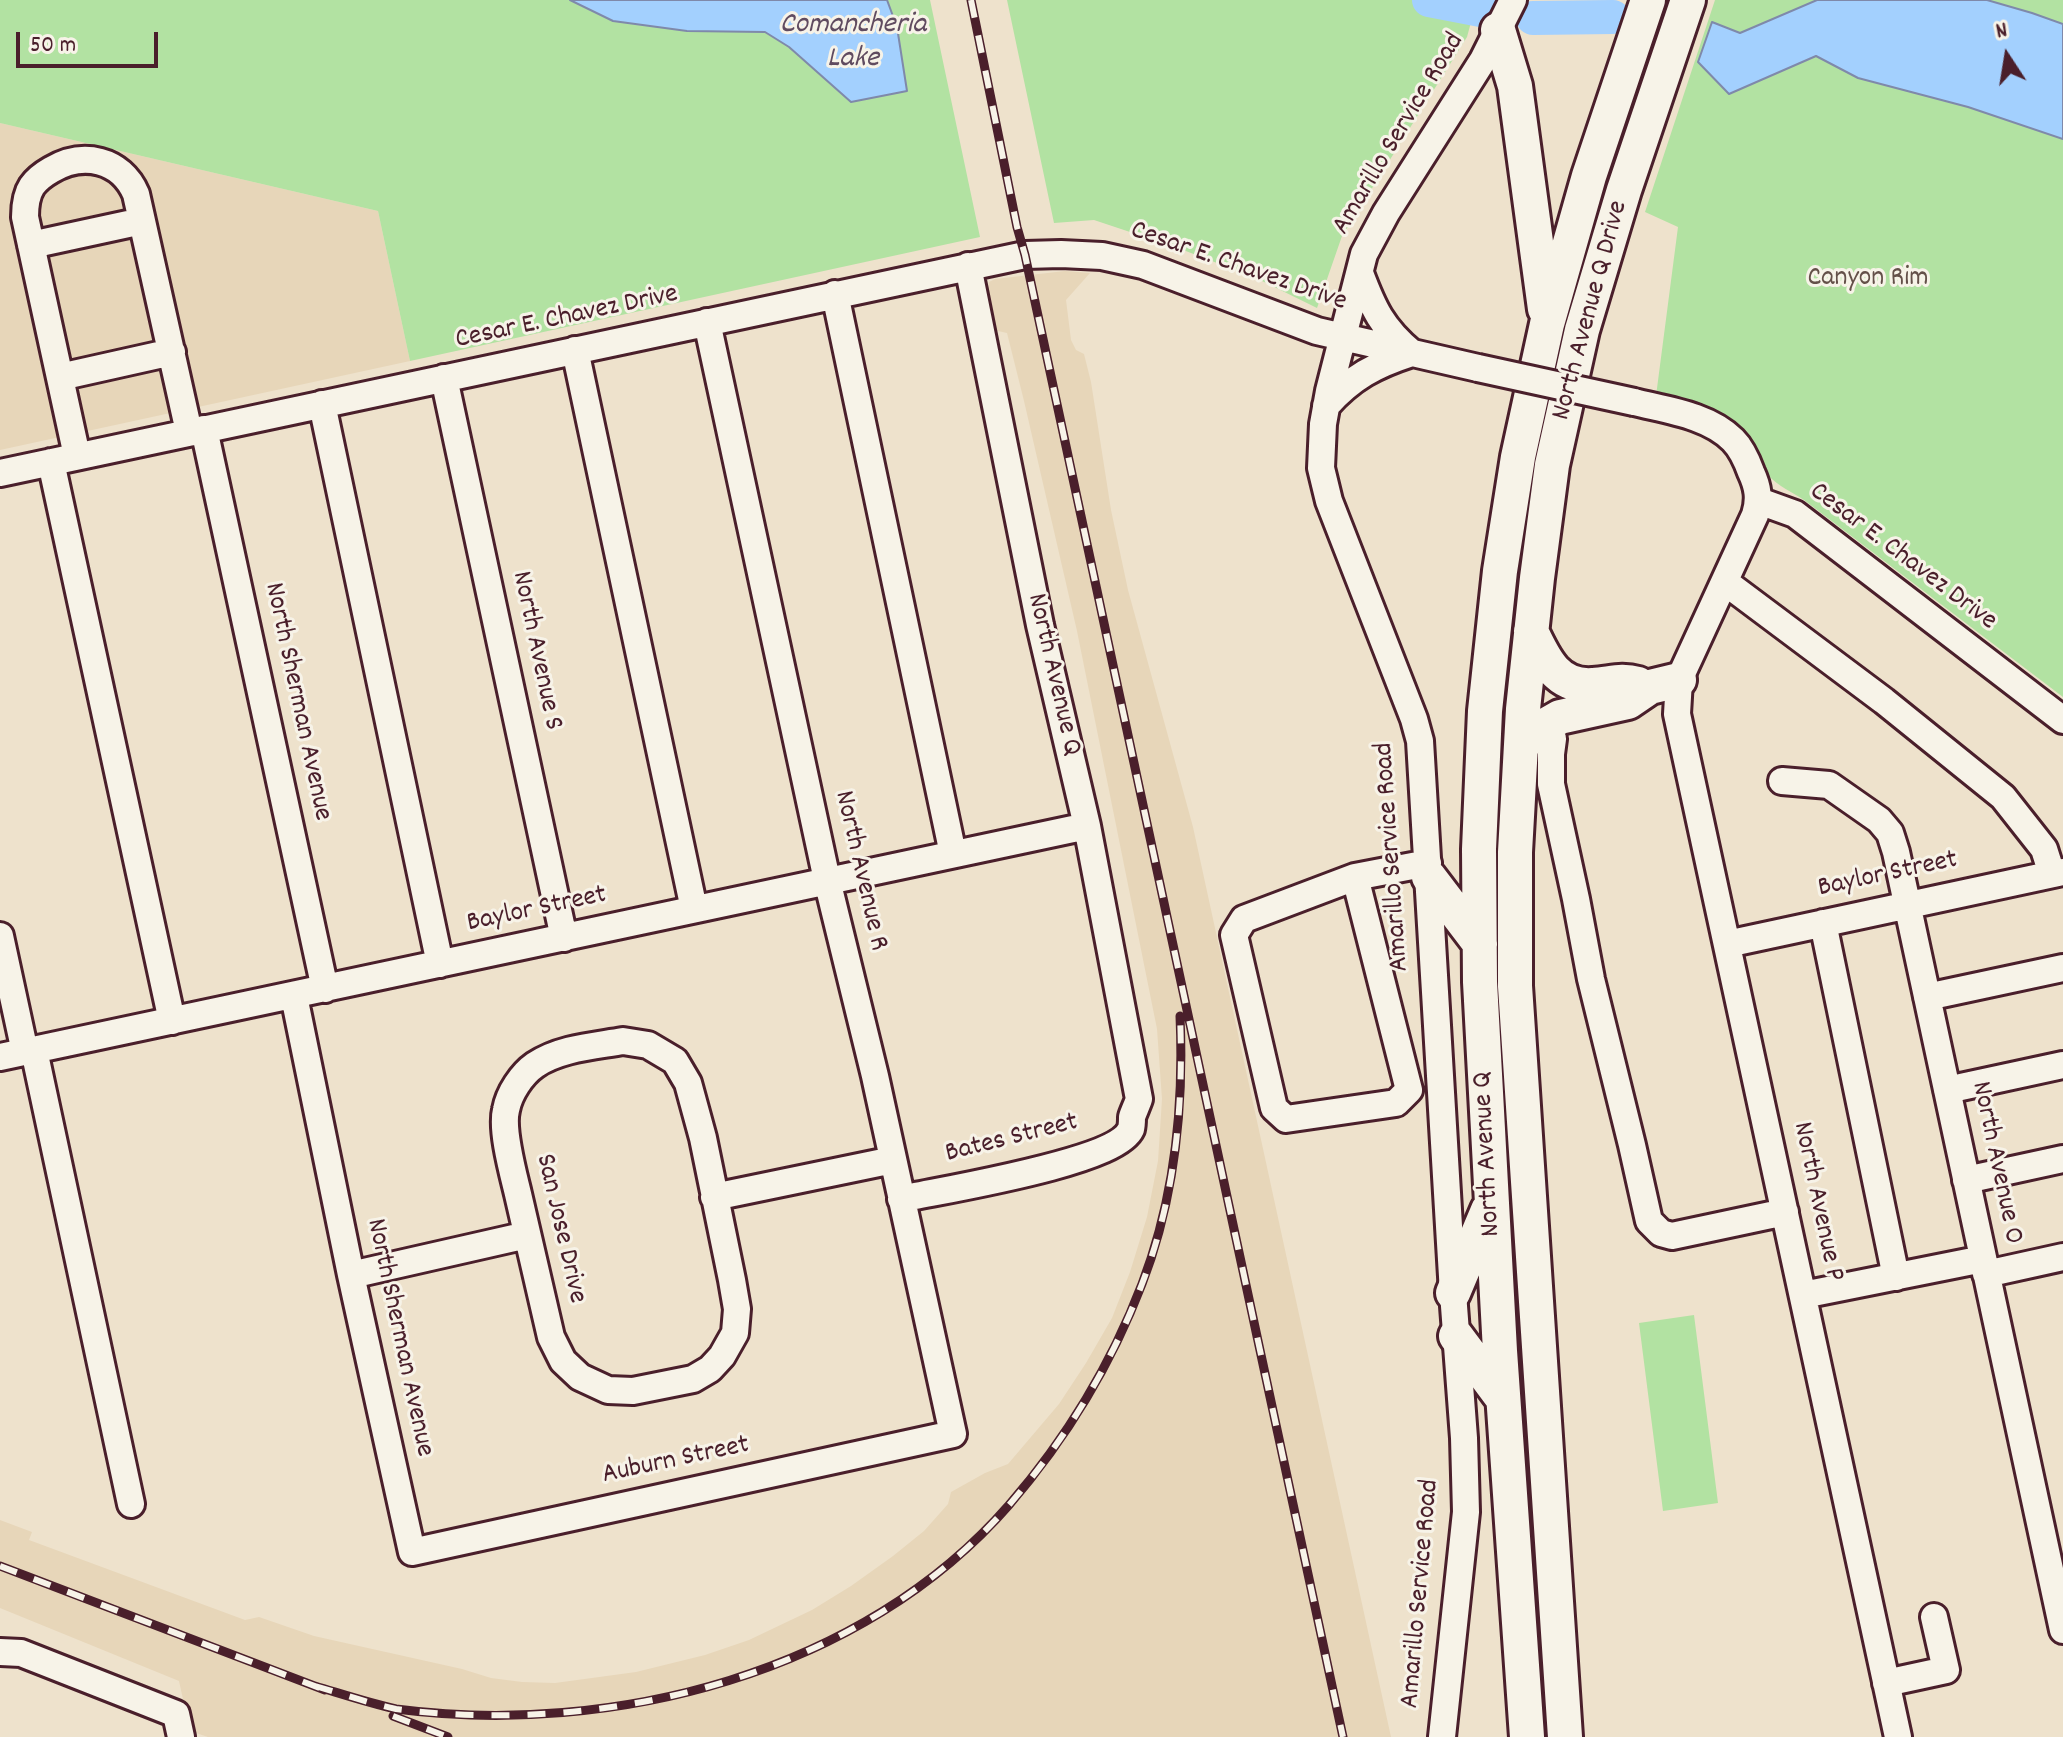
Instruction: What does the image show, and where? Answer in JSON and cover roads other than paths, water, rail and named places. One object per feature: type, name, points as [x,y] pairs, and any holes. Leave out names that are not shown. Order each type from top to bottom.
[{"type":"main road","name":"North Avenue Q Drive","points":[[1550,285],[1648,0]]},
{"type":"main road","name":"North Avenue Q Drive","points":[[1531,631],[1552,465],[1582,330],[1624,190],[1688,0]]},
{"type":"main road","name":"North Avenue Q Drive","points":[[1498,30],[1515,86],[1550,285],[1547,324],[1518,457],[1500,571]]},
{"type":"main road","name":"North Avenue Q","points":[[1500,571],[1485,711],[1479,849],[1480,944],[1503,1399],[1527,1737]]},
{"type":"main road","points":[[1531,631],[1541,653],[1559,678],[1578,685],[1624,680],[1664,684]]},
{"type":"main road","name":"North Avenue Q","points":[[1531,631],[1537,743],[1515,852],[1515,986],[1565,1737]]},
{"type":"main road","points":[[1537,743],[1539,729],[1560,717],[1628,702],[1664,684]]},
{"type":"main road","points":[[1428,870],[1480,944]]},
{"type":"main road","points":[[1453,1293],[1492,1203]]},
{"type":"main road","points":[[1456,1336],[1503,1399]]},
{"type":"street","points":[[1498,30],[1513,0]]},
{"type":"street","name":"Amarillo Service Road","points":[[1442,1737],[1466,1512],[1464,1438],[1420,741],[1329,501],[1321,468],[1326,406],[1364,254],[1386,213],[1483,60],[1498,30]]},
{"type":"street","name":"North Sherman Avenue","points":[[31,245],[25,217],[31,187],[45,174],[69,162],[85,159],[98,161],[121,172],[136,194],[172,352],[197,431],[325,989]]},
{"type":"street","points":[[77,456],[31,245],[142,221]]},
{"type":"street","name":"Cesar E. Chavez Drive","points":[[0,473],[968,266],[1025,255],[1102,256],[1143,265],[1317,331],[1634,402],[1714,426],[1739,447],[1756,483],[1759,501],[1795,514],[2063,720]]},
{"type":"street","name":"North Avenue Q","points":[[968,266],[1034,595],[1087,826],[1139,1099],[1131,1130]]},
{"type":"street","points":[[1326,406],[1365,372],[1412,353],[1382,323],[1360,273]]},
{"type":"street","points":[[835,294],[953,854]]},
{"type":"street","name":"North Avenue R","points":[[707,322],[827,880],[875,1076],[953,1434]]},
{"type":"street","points":[[575,350],[694,909]]},
{"type":"street","points":[[60,377],[172,352]]},
{"type":"street","name":"North Avenue S","points":[[444,378],[564,938]]},
{"type":"street","points":[[322,404],[440,964]]},
{"type":"street","points":[[51,462],[172,1021]]},
{"type":"street","points":[[1664,684],[1725,582],[1750,529],[1759,501]]},
{"type":"street","points":[[1725,582],[1884,701],[2003,797],[2044,849],[2058,873]]},
{"type":"street","name":"North Avenue P","points":[[1664,684],[1677,714],[1898,1737]]},
{"type":"street","points":[[1537,743],[1550,771],[1591,979],[1649,1221],[1661,1233],[1672,1236],[1785,1212]]},
{"type":"street","name":"North Avenue O","points":[[1782,781],[1829,785],[1879,820],[1890,833],[2063,1630]]},
{"type":"street","name":"Baylor Street","points":[[20,1053],[1087,826]]},
{"type":"street","points":[[1355,877],[1409,1090],[1396,1103],[1286,1119],[1274,1108],[1234,935],[1244,919],[1355,877],[1428,870]]},
{"type":"street","name":"Baylor Street","points":[[1727,944],[2058,873]]},
{"type":"street","points":[[1823,923],[1896,1277]]},
{"type":"street","points":[[0,936],[20,1053],[131,1504]]},
{"type":"street","points":[[1927,997],[2063,968]]},
{"type":"street","name":"North Sherman Avenue","points":[[294,996],[412,1552]]},
{"type":"street","name":"San Jose Drive","points":[[623,1041],[648,1045],[675,1061],[688,1083],[714,1197],[737,1309],[735,1333],[722,1356],[710,1369],[693,1379],[633,1391],[608,1390],[580,1377],[563,1361],[551,1337],[527,1235],[506,1138],[505,1111],[515,1087],[533,1066],[547,1058],[623,1041]]},
{"type":"street","points":[[1947,1090],[2063,1065]]},
{"type":"street","name":"Bates Street","points":[[901,1199],[1068,1163],[1104,1151],[1131,1130]]},
{"type":"street","points":[[1966,1180],[2063,1159]]},
{"type":"street","points":[[714,1197],[893,1160]]},
{"type":"street","points":[[351,1275],[527,1235]]},
{"type":"street","points":[[1803,1295],[1896,1277],[2063,1257]]},
{"type":"street","name":"Auburn Street","points":[[412,1552],[953,1434]]},
{"type":"street","points":[[1886,1683],[1946,1670],[1934,1617]]},
{"type":"street","points":[[11,1652],[176,1714],[181,1737]]},
{"type":"water","name":"Comancheria Lake","points":[[570,0],[887,0],[897,27],[907,91],[851,102],[789,47],[765,32],[687,31],[613,21]]},
{"type":"water","points":[[1817,0],[1987,0],[2063,24],[2063,139],[1968,107],[1858,78],[1816,56],[1729,94],[1698,62],[1712,22],[1740,33]]},
{"type":"waterway","points":[[1429,0],[1486,11]]},
{"type":"waterway","points":[[1533,18],[1613,17]]},
{"type":"railway","points":[[971,0],[1017,227],[1343,1737]]},
{"type":"railway","points":[[315,1686],[396,1709],[479,1715],[563,1713],[647,1701],[729,1680],[808,1651],[882,1612],[950,1563],[1009,1505],[1049,1454],[1085,1400],[1130,1314],[1153,1251],[1170,1185],[1178,1118],[1180,1016]]},
{"type":"railway","points":[[0,1566],[325,1690]]},
{"type":"railway","points":[[393,1716],[448,1737]]},
{"type":"park label","name":"Canyon Rim","points":[[1868,280]]}]
